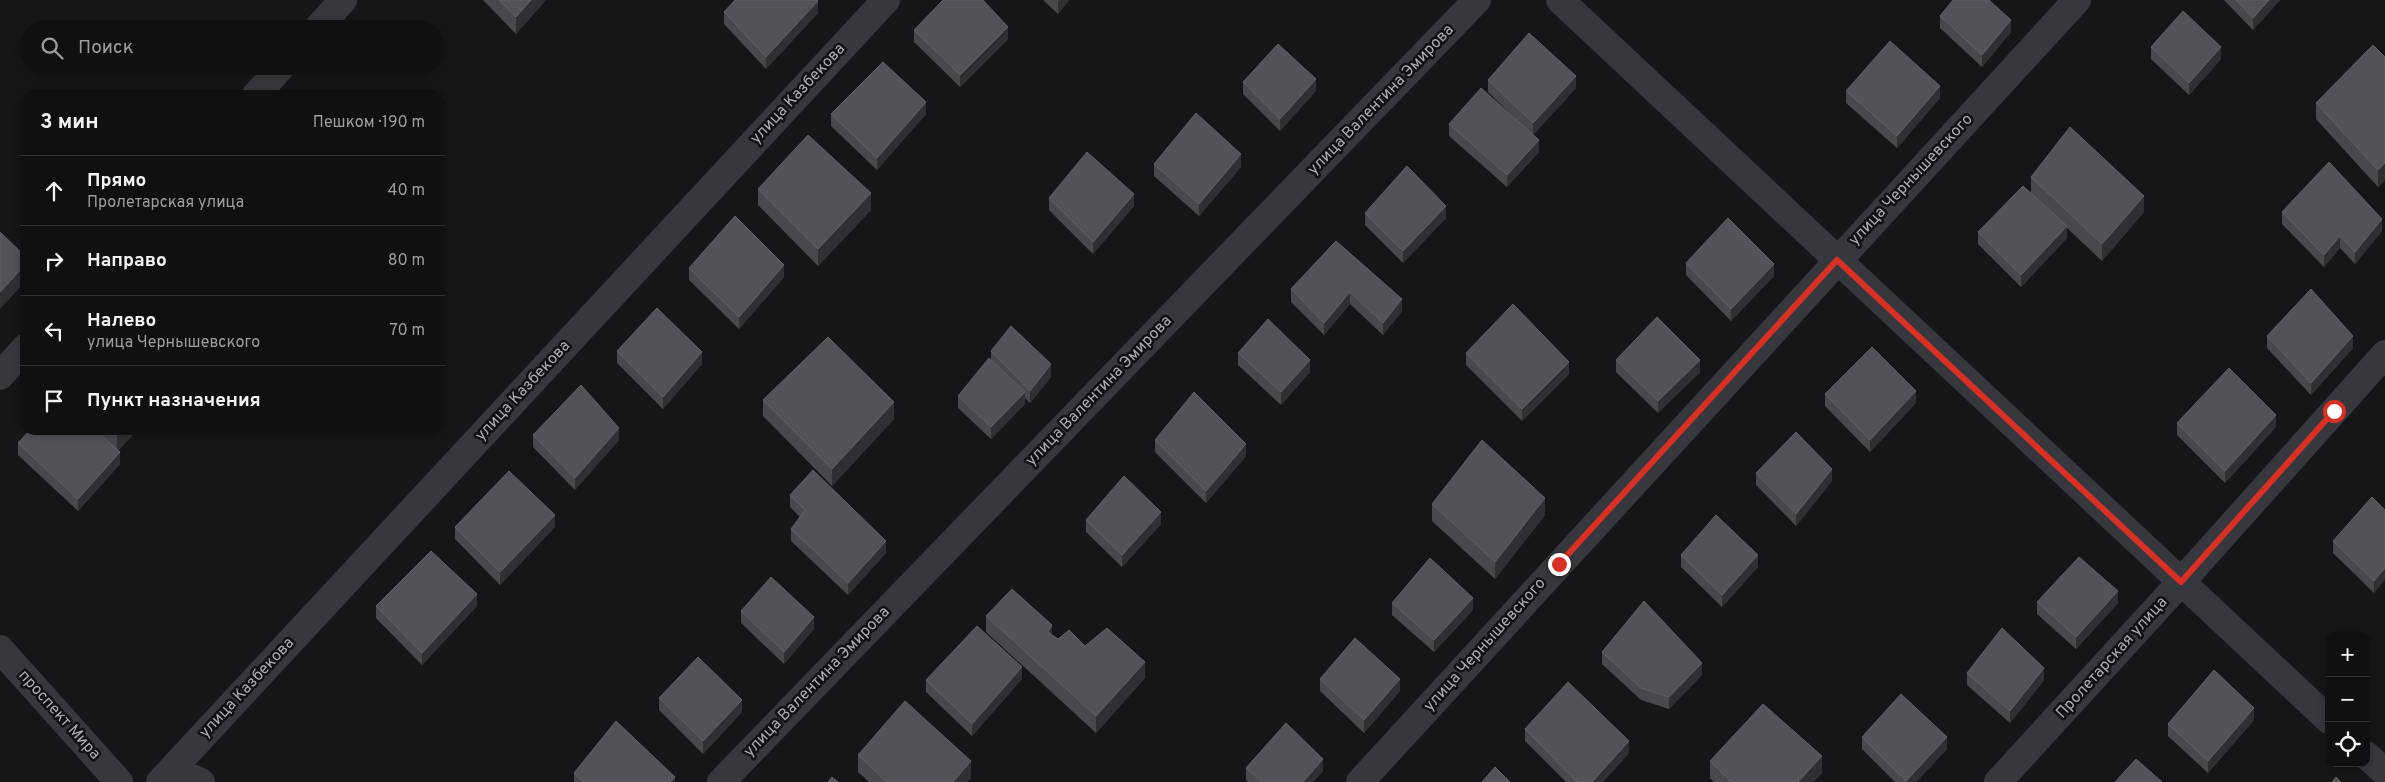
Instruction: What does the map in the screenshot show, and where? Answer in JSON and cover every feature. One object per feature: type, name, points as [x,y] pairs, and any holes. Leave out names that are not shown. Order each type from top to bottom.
[{"type":"street","points":[[325,20],[343,0]]},
{"type":"street","name":"улица Казбекова","points":[[166,775],[886,0]]},
{"type":"street","name":"улица Валентина Эмирова","points":[[721,782],[1477,0]]},
{"type":"street","points":[[1560,0],[2325,716]]},
{"type":"street","name":"улица Чернышевского","points":[[1360,782],[2077,0]]},
{"type":"street","points":[[260,90],[274,75]]},
{"type":"street","points":[[0,376],[20,354]]},
{"type":"street","name":"Пролетарская улица","points":[[1998,782],[2181,582],[2385,354]]},
{"type":"street","name":"проспект Мира","points":[[0,649],[119,782]]},
{"type":"street","points":[[2370,759],[2385,772]]},
{"type":"street","points":[[166,775],[201,782]]},
{"type":"building","points":[[499,0],[531,0],[516,17]]},
{"type":"building","points":[[735,0],[818,1],[766,57],[724,12]]},
{"type":"building","points":[[943,0],[983,0],[1008,27],[960,75],[914,30]]},
{"type":"building","points":[[1953,0],[1989,0],[2011,20],[1982,55],[1940,16]]},
{"type":"building","points":[[2236,0],[2269,0],[2253,18]]},
{"type":"building","points":[[2183,11],[2221,47],[2189,83],[2151,47]]},
{"type":"building","points":[[1529,33],[1576,76],[1533,123],[1488,80]]},
{"type":"building","points":[[1890,41],[1940,86],[1897,136],[1846,91]]},
{"type":"building","points":[[1278,44],[1316,79],[1280,119],[1243,82]]},
{"type":"building","points":[[2373,45],[2385,57],[2385,163],[2378,170],[2316,103]]},
{"type":"building","points":[[883,62],[926,102],[877,158],[831,114]]},
{"type":"building","points":[[1481,88],[1539,140],[1507,175],[1449,124]]},
{"type":"building","points":[[1196,113],[1241,154],[1199,204],[1154,164]]},
{"type":"building","points":[[2070,127],[2144,196],[2102,244],[2031,177]]},
{"type":"building","points":[[808,135],[871,193],[818,249],[758,189]]},
{"type":"building","points":[[1087,152],[1134,194],[1093,242],[1049,198]]},
{"type":"building","points":[[2329,162],[2382,219],[2355,252],[2340,236],[2324,255],[2282,212]]},
{"type":"building","points":[[1407,166],[1446,206],[1403,251],[1365,213]]},
{"type":"building","points":[[2023,186],[2067,226],[2021,275],[1978,232]]},
{"type":"building","points":[[735,216],[784,265],[739,317],[689,268]]},
{"type":"building","points":[[1728,218],[1774,264],[1731,309],[1686,263]]},
{"type":"building","points":[[0,232],[20,251],[20,270],[0,292]]},
{"type":"building","points":[[1336,241],[1402,299],[1383,323],[1350,292],[1324,323],[1291,289]]},
{"type":"building","points":[[2311,289],[2353,336],[2311,383],[2267,336]]},
{"type":"building","points":[[1513,304],[1569,362],[1522,409],[1466,353]]},
{"type":"building","points":[[657,308],[702,352],[663,397],[617,351]]},
{"type":"building","points":[[1657,317],[1700,360],[1658,401],[1616,360]]},
{"type":"building","points":[[1268,319],[1310,360],[1281,392],[1238,353]]},
{"type":"building","points":[[1011,326],[1051,364],[1030,391],[991,351]]},
{"type":"building","points":[[828,337],[894,402],[832,469],[763,400]]},
{"type":"building","points":[[1872,347],[1916,391],[1870,440],[1825,394]]},
{"type":"building","points":[[989,358],[1025,392],[991,427],[958,396]]},
{"type":"building","points":[[2229,368],[2276,415],[2225,471],[2177,423]]},
{"type":"building","points":[[581,385],[619,428],[575,478],[533,435]]},
{"type":"building","points":[[1194,392],[1246,444],[1206,491],[1155,440]]},
{"type":"building","points":[[1796,432],[1832,469],[1796,514],[1756,473]]},
{"type":"building","points":[[25,435],[101,435],[120,452],[78,499],[18,443]]},
{"type":"building","points":[[1482,440],[1545,498],[1495,562],[1432,504]]},
{"type":"building","points":[[813,470],[886,541],[848,583],[791,529],[805,510],[790,495]]},
{"type":"building","points":[[509,471],[555,515],[500,572],[455,527]]},
{"type":"building","points":[[1124,476],[1161,512],[1122,555],[1086,520]]},
{"type":"building","points":[[2372,497],[2385,510],[2385,568],[2374,581],[2333,541]]},
{"type":"building","points":[[1716,515],[1758,555],[1722,595],[1681,555]]},
{"type":"building","points":[[431,551],[477,594],[422,653],[376,606]]},
{"type":"building","points":[[2079,557],[2118,591],[2076,637],[2037,602]]},
{"type":"building","points":[[1430,558],[1473,598],[1434,640],[1392,603]]},
{"type":"building","points":[[771,577],[814,617],[784,652],[741,611]]},
{"type":"building","points":[[1012,589],[1052,625],[1048,632],[1058,639],[1069,630],[1085,646],[1107,628],[1145,662],[1096,716],[986,616]]},
{"type":"building","points":[[1644,601],[1702,663],[1669,697],[1641,688],[1602,652]]},
{"type":"building","points":[[977,626],[1022,667],[972,724],[926,680]]},
{"type":"building","points":[[2002,628],[2044,668],[2010,711],[1967,673]]},
{"type":"building","points":[[1355,638],[1400,679],[1364,720],[1320,679]]},
{"type":"building","points":[[698,657],[742,700],[703,741],[659,698]]},
{"type":"building","points":[[2214,670],[2254,708],[2208,761],[2168,724]]},
{"type":"building","points":[[1568,682],[1629,741],[1592,782],[1577,782],[1525,729]]},
{"type":"building","points":[[1901,694],[1947,737],[1906,781],[1862,737]]},
{"type":"building","points":[[905,701],[971,761],[953,782],[887,782],[858,755]]},
{"type":"building","points":[[1763,704],[1822,756],[1798,782],[1731,782],[1710,761]]},
{"type":"building","points":[[616,721],[675,777],[670,782],[583,782],[574,773]]},
{"type":"building","points":[[1286,723],[1323,759],[1303,782],[1262,782],[1246,768]]},
{"type":"building","points":[[2136,759],[2162,782],[2115,782]]},
{"type":"building","points":[[1495,767],[1510,782],[1482,782]]},
{"type":"building","points":[[832,777],[838,782],[828,782]]},
{"type":"building","points":[[2336,777],[2341,782],[2332,782]]},
{"type":"route","points":[[1559,564],[1837,260],[2181,582],[2334,411]]}]
